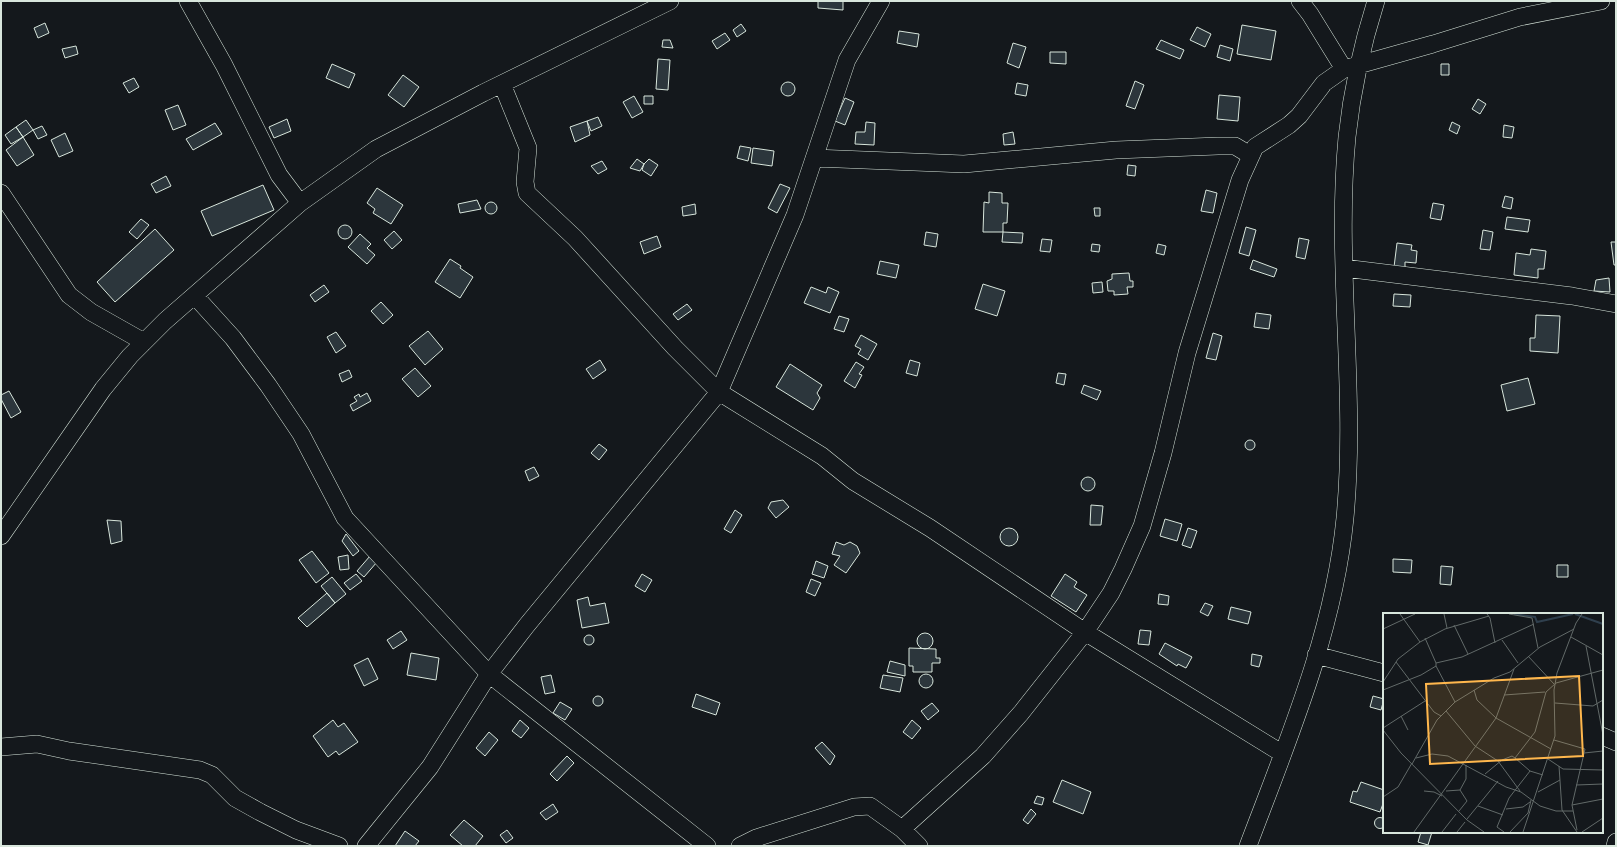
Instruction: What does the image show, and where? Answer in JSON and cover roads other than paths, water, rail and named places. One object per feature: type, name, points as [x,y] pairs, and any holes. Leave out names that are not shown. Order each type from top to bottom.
[{"type":"street","points":[[188,1],[224,65],[279,175],[300,203]]},
{"type":"street","points":[[1,536],[103,389],[130,356],[300,203],[376,149],[502,84],[670,1]]},
{"type":"street","points":[[366,846],[430,768],[489,674],[527,625],[719,392],[794,215],[847,60],[881,1]]},
{"type":"street","points":[[1300,1],[1352,67]]},
{"type":"street","points":[[1248,846],[1283,754],[1316,655],[1329,615],[1339,567],[1345,518],[1349,429],[1343,218],[1347,137],[1352,67],[1364,40],[1376,1]]},
{"type":"street","points":[[902,829],[983,756],[1022,713],[1085,632],[1111,593],[1142,526],[1163,453],[1187,353],[1226,223],[1250,155],[1255,147],[1290,125],[1324,84],[1352,67],[1520,17],[1601,1]]},
{"type":"street","points":[[502,84],[528,148],[525,182],[527,192],[575,238],[675,348],[719,392],[822,456],[853,481],[930,528],[1085,632],[1283,754]]},
{"type":"street","points":[[814,158],[964,164],[1116,150],[1218,146],[1235,146],[1250,155]]},
{"type":"street","points":[[1,193],[70,295],[91,312],[144,342]]},
{"type":"street","points":[[1344,268],[1565,295],[1616,304]]},
{"type":"street","points":[[195,296],[233,338],[268,385],[301,434],[345,518],[489,674],[707,846]]},
{"type":"street","points":[[1316,655],[1383,674]]},
{"type":"street","points":[[1603,736],[1616,742]]},
{"type":"street","points":[[1,747],[37,744],[69,751],[200,770],[212,775],[235,798],[260,812],[296,830],[339,846]]},
{"type":"street","points":[[740,846],[756,838],[858,806],[870,806],[902,829],[919,846]]},
{"type":"street","points":[[1615,846],[1616,842]]}]
